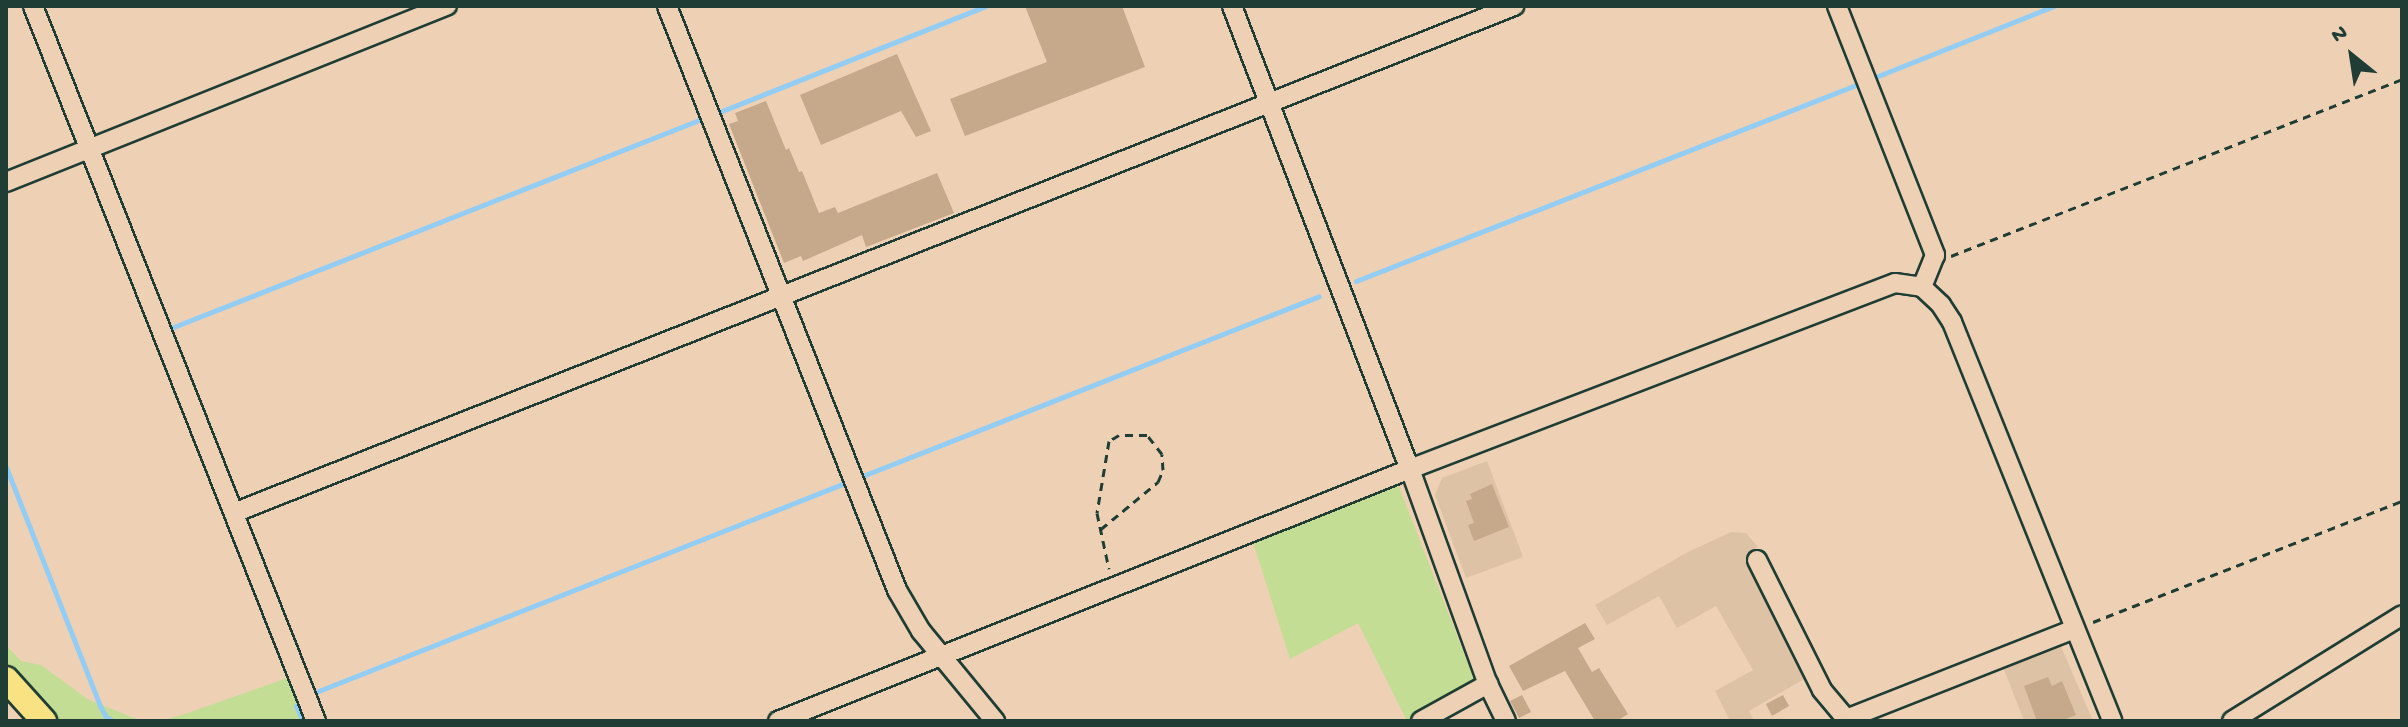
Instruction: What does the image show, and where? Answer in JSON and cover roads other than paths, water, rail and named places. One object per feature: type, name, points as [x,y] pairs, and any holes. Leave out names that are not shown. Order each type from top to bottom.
[{"type":"main road","points":[[6,679],[44,721]]},
{"type":"street","points":[[33,6],[236,512],[316,721]]},
{"type":"street","points":[[6,182],[447,6]]},
{"type":"street","points":[[667,6],[897,590],[942,657],[995,721]]},
{"type":"street","points":[[1232,6],[1410,469],[1488,684],[1506,721]]},
{"type":"street","points":[[236,512],[1514,6]]},
{"type":"street","points":[[1837,6],[1935,255],[1935,262],[1922,287]]},
{"type":"street","points":[[778,721],[1410,469],[1868,290],[1895,283],[1922,287],[1941,305],[1952,322],[2112,721]]},
{"type":"street","points":[[1757,560],[1822,690],[1847,720],[2074,629]]},
{"type":"street","points":[[2232,721],[2402,615]]},
{"type":"street","points":[[1421,721],[1488,684]]},
{"type":"waterway","points":[[717,113],[986,6]]},
{"type":"waterway","points":[[1873,78],[2054,6]]},
{"type":"waterway","points":[[1356,281],[1856,85]]},
{"type":"waterway","points":[[171,328],[704,118]]},
{"type":"waterway","points":[[860,477],[1319,296]]},
{"type":"waterway","points":[[6,467],[100,706],[106,717],[113,721]]},
{"type":"waterway","points":[[316,692],[845,483]]},
{"type":"waterway","points":[[296,706],[303,721]]},
{"type":"waterway","points":[[178,721],[205,721]]}]
